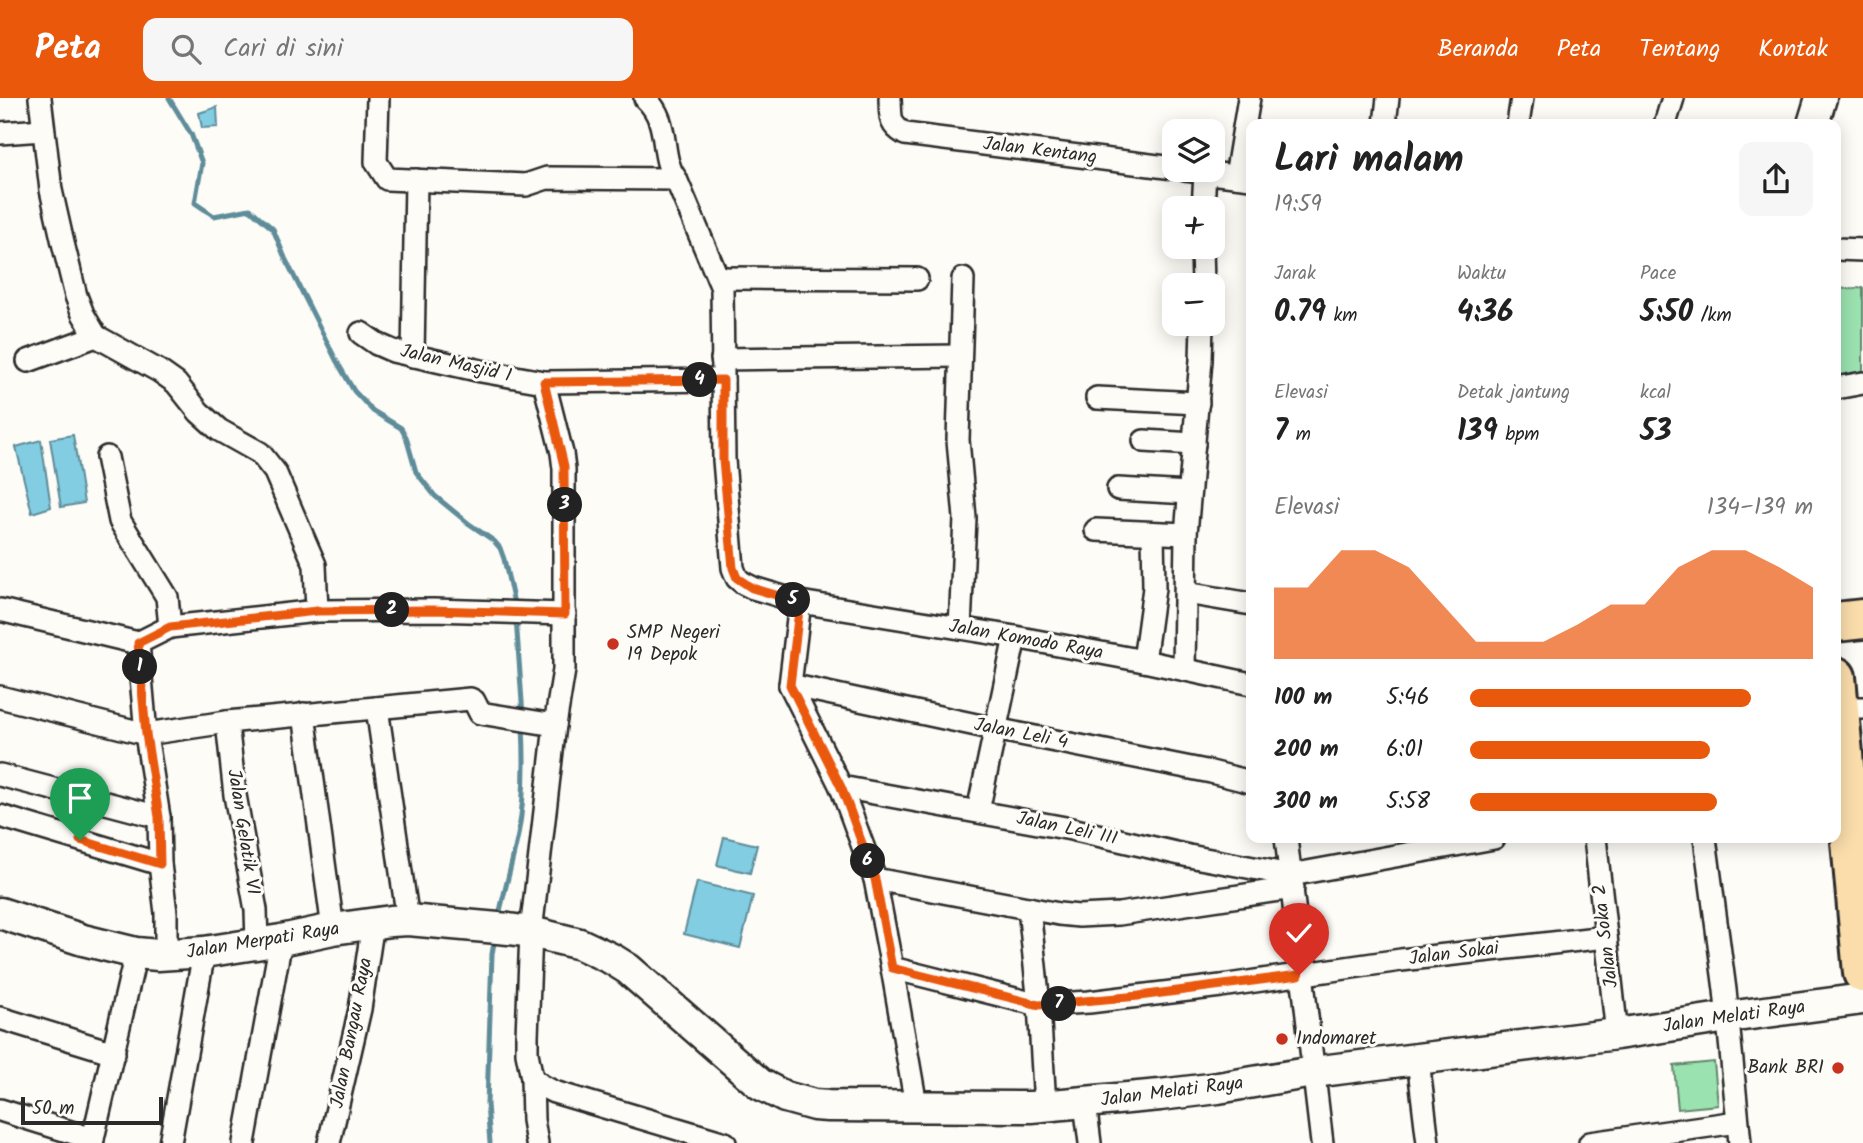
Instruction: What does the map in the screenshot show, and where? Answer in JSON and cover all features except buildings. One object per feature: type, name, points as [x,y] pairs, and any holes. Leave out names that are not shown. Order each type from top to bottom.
[{"type":"highway","points":[[1845,697],[1862,953]]},
{"type":"street","points":[[40,98],[51,190],[76,296],[83,314],[96,336],[159,370],[176,383],[199,412],[219,430],[250,447],[268,462],[275,472],[315,565],[317,611]]},
{"type":"street","points":[[378,98],[376,162],[387,179],[527,184],[547,178],[676,179]]},
{"type":"street","points":[[645,98],[657,113],[664,134],[668,166],[722,288],[722,370]]},
{"type":"street","name":"Jalan Kentang","points":[[890,98],[891,121],[905,134],[1162,166]]},
{"type":"street","points":[[1248,119],[1249,98]]},
{"type":"street","points":[[1386,119],[1388,98]]},
{"type":"street","points":[[1519,119],[1522,98]]},
{"type":"street","points":[[1667,119],[1674,98]]},
{"type":"street","points":[[1815,119],[1821,98]]},
{"type":"street","points":[[0,133],[43,130]]},
{"type":"street","points":[[1225,175],[1244,177],[1246,145]]},
{"type":"street","points":[[414,356],[416,180]]},
{"type":"street","points":[[1841,249],[1863,250]]},
{"type":"street","points":[[718,278],[917,279]]},
{"type":"street","points":[[960,628],[965,518],[958,440],[963,279]]},
{"type":"street","name":"Jalan Masjid 1","points":[[361,333],[384,348],[481,372],[544,382],[960,356]]},
{"type":"street","points":[[27,360],[96,336]]},
{"type":"street","points":[[1184,669],[1186,534],[1201,336]]},
{"type":"street","name":"Jalan Komodo Raya","points":[[722,370],[723,460],[733,568],[737,578],[752,588],[800,602],[1015,637],[1246,683]]},
{"type":"street","points":[[537,1143],[533,1120],[532,1078],[507,929],[555,725],[564,670],[564,466],[544,382]]},
{"type":"street","points":[[1841,387],[1863,383]]},
{"type":"street","points":[[1097,398],[1198,403]]},
{"type":"street","points":[[1144,441],[1194,444]]},
{"type":"street","points":[[107,457],[120,521],[167,597],[170,627]]},
{"type":"street","points":[[1118,489],[1189,494]]},
{"type":"street","points":[[1096,530],[1186,534]]},
{"type":"street","points":[[1144,661],[1154,588],[1153,533]]},
{"type":"street","points":[[1186,593],[1246,603]]},
{"type":"street","points":[[800,602],[790,685],[841,787],[875,879],[916,1105]]},
{"type":"street","points":[[0,610],[138,643],[170,627],[317,611],[492,611],[565,614]]},
{"type":"street","points":[[978,811],[1015,637]]},
{"type":"street","points":[[138,643],[146,734],[159,817],[160,864],[166,913],[166,955]]},
{"type":"street","name":"Jalan Leli 4","points":[[790,685],[1246,781]]},
{"type":"street","points":[[0,697],[146,734],[304,713],[470,699],[480,713],[555,725]]},
{"type":"street","points":[[377,708],[408,920]]},
{"type":"street","points":[[304,713],[333,929]]},
{"type":"street","name":"Jalan Gelatik VI","points":[[227,722],[236,795],[256,910],[269,941],[244,1143]]},
{"type":"street","points":[[0,775],[159,817]]},
{"type":"street","name":"Jalan Leli III","points":[[841,787],[1071,829],[1292,881]]},
{"type":"street","points":[[0,816],[160,864]]},
{"type":"street","points":[[1287,843],[1322,1143]]},
{"type":"street","points":[[875,879],[1069,915],[1107,915],[1292,881],[1471,843]]},
{"type":"street","name":"Jalan Soka 2","points":[[1596,843],[1617,1034]]},
{"type":"street","points":[[1590,1143],[1739,1133],[1728,1017],[1706,843]]},
{"type":"street","points":[[1030,908],[1045,1106]]},
{"type":"street","name":"Jalan Merpati Raya","points":[[0,913],[83,940],[136,953],[166,955],[204,952],[333,929],[408,920],[507,929]]},
{"type":"street","name":"Jalan Bangau Raya","points":[[329,1143],[360,1009],[373,923]]},
{"type":"street","name":"Jalan Melati Raya","points":[[507,929],[580,944],[612,959],[756,1081],[785,1097],[828,1106],[1045,1106],[1085,1103],[1198,1091],[1313,1072],[1617,1034],[1863,999]]},
{"type":"street","name":"Jalan Sokai","points":[[892,968],[1039,1005],[1139,996],[1401,960],[1606,937]]},
{"type":"street","points":[[170,1143],[204,952]]},
{"type":"street","points":[[0,1110],[92,1141],[136,953]]},
{"type":"street","points":[[0,1018],[114,1053]]},
{"type":"street","points":[[1418,1060],[1428,1143]]},
{"type":"street","points":[[532,1078],[542,1087],[554,1092],[725,1143]]},
{"type":"street","points":[[1085,1103],[1090,1143]]},
{"type":"green space","points":[[1863,288],[1863,383],[1841,387],[1841,289]]},
{"type":"green space","points":[[1714,1062],[1718,1105],[1678,1109],[1674,1066]]},
{"type":"water","points":[[217,107],[218,127],[202,128],[199,113]]},
{"type":"water","points":[[73,435],[84,503],[61,507],[50,439]]},
{"type":"water","points":[[41,440],[51,507],[32,513],[16,447]]},
{"type":"water","points":[[724,837],[757,845],[750,873],[717,865]]},
{"type":"water","points":[[697,882],[753,896],[740,948],[684,934]]},
{"type":"waterway","points":[[169,98],[191,134],[202,163],[195,203],[214,216],[250,209],[273,229],[285,258],[354,391],[373,411],[401,428],[416,472],[435,496],[500,548],[515,608]]},
{"type":"waterway","points":[[516,618],[523,716]]},
{"type":"waterway","points":[[498,920],[520,821],[524,781],[523,726]]},
{"type":"waterway","points":[[490,1143],[487,1104],[492,954],[495,937]]},
{"type":"place","name":"SMP Negeri 19 Depok","points":[[613,644]]},
{"type":"place","name":"Indomaret","points":[[1282,1039]]},
{"type":"place","name":"Bank BRI","points":[[1838,1068]]},
{"type":"route","points":[[80,840],[160,864],[159,817],[146,734],[138,643],[170,627],[317,611],[433,610],[565,614],[564,466],[544,382],[723,380],[723,460],[733,568],[737,578],[752,588],[800,602],[790,685],[841,787],[875,879],[892,968],[1039,1005],[1089,1002],[1299,975]]}]
